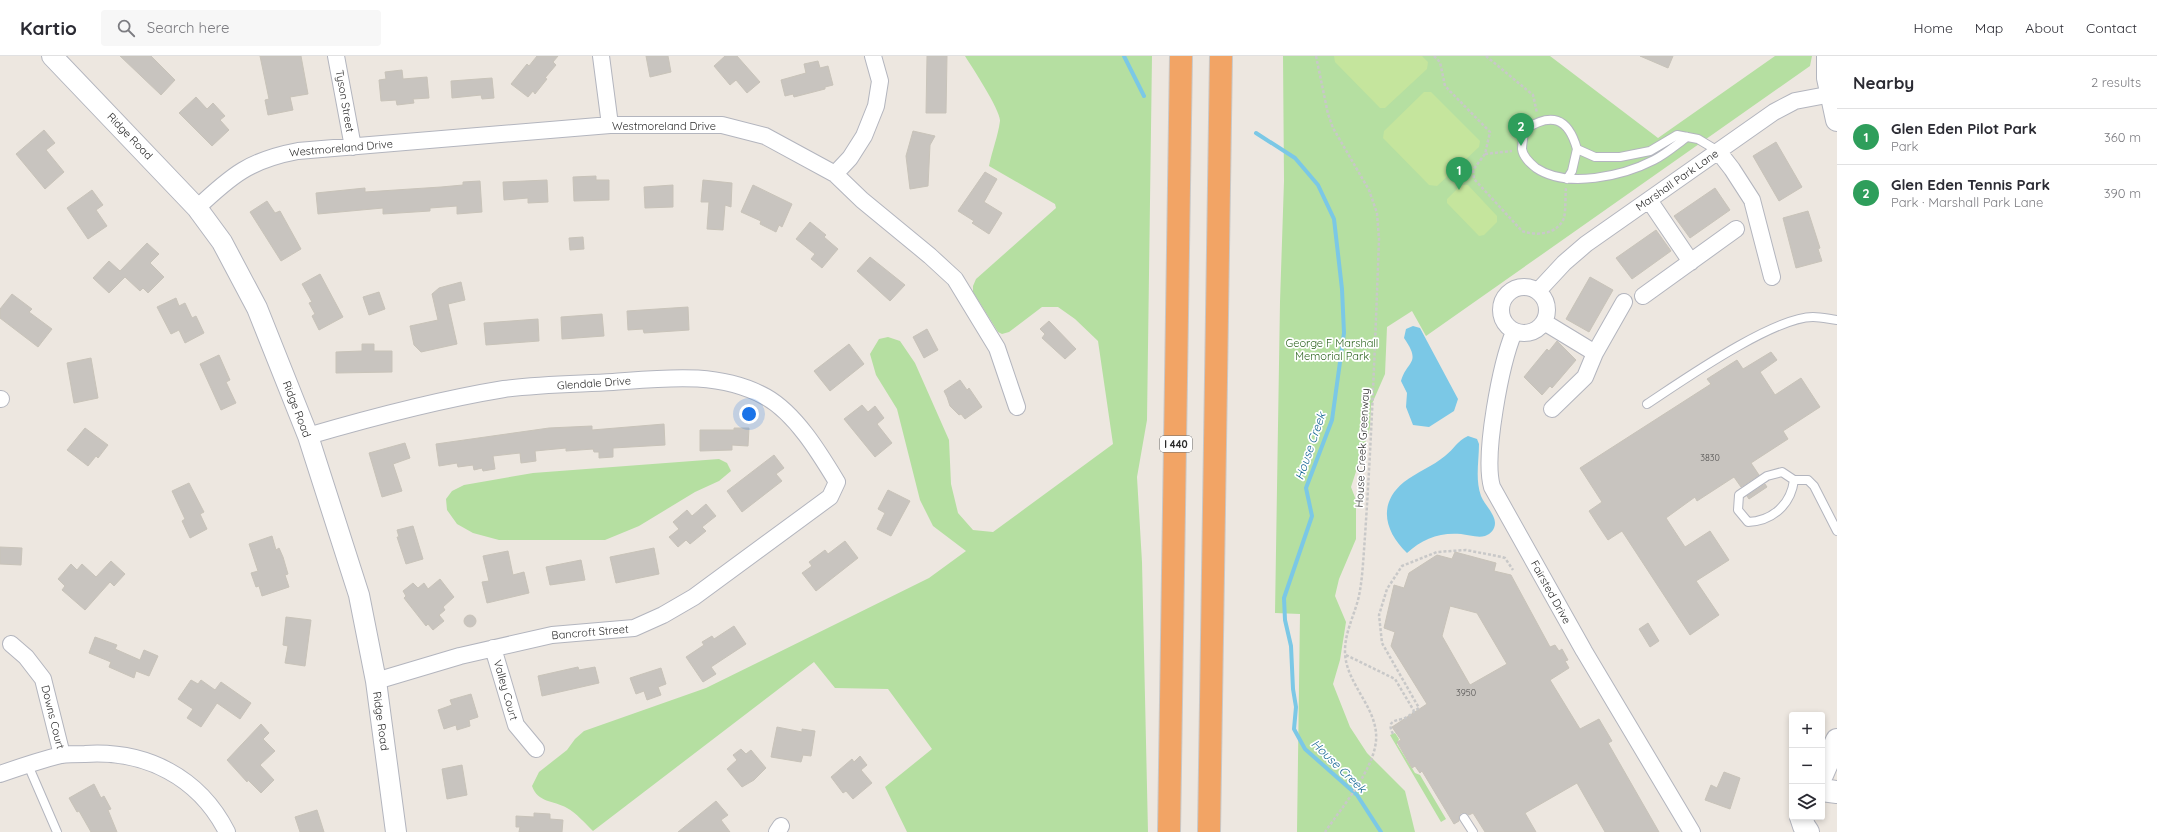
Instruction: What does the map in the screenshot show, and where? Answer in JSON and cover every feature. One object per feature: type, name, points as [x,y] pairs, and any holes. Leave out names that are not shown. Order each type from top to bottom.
[{"type":"highway","name":"I 440","points":[[1169,832],[1181,56]]},
{"type":"highway","points":[[1209,832],[1221,56]]},
{"type":"main road","points":[[1828,56],[1828,78],[1837,120]]},
{"type":"main road","points":[[1825,768],[1837,740]]},
{"type":"main road","points":[[1825,790],[1837,792]]},
{"type":"street","name":"Ridge Road","points":[[52,56],[197,208],[222,242],[257,308],[308,436],[359,594],[376,681],[396,832]]},
{"type":"street","name":"Tyson Street","points":[[336,56],[353,147]]},
{"type":"street","points":[[601,56],[610,125]]},
{"type":"street","points":[[835,174],[850,158],[864,136],[876,106],[880,81],[873,56]]},
{"type":"street","name":"Marshall Park Lane","points":[[1538,291],[1574,254],[1774,112],[1796,101],[1832,94]]},
{"type":"street","name":"Westmoreland Drive","points":[[197,208],[222,184],[252,164],[274,155],[298,151],[610,125],[722,125],[765,136],[835,174],[862,200],[930,256],[955,279],[997,348],[1017,407]]},
{"type":"street","points":[[1718,151],[1732,169],[1752,200],[1772,277]]},
{"type":"street","points":[[1649,200],[1691,262]]},
{"type":"street","points":[[1643,296],[1736,229]]},
{"type":"street","points":[[1520,287],[1530,287],[1538,291],[1545,299],[1548,308],[1544,322],[1532,332],[1522,334],[1514,332],[1506,326],[1500,312],[1505,296],[1512,290],[1520,287]]},
{"type":"street","points":[[1552,409],[1585,378],[1596,353],[1624,302]]},
{"type":"street","points":[[1544,322],[1596,353]]},
{"type":"street","name":"Fairsted Drive","points":[[1514,332],[1505,356],[1499,388],[1488,467],[1492,487],[1584,651],[1692,832]]},
{"type":"street","name":"Glendale Drive","points":[[308,436],[401,409],[506,389],[663,378],[708,378],[741,386],[767,398],[788,416],[811,440],[837,482],[835,486]]},
{"type":"street","name":"Bancroft Street","points":[[376,681],[494,648],[552,635],[634,628],[663,615],[694,597],[830,497],[835,486]]},
{"type":"street","name":"Downs Court","points":[[11,644],[26,657],[43,679],[62,755]]},
{"type":"street","name":"Valley Court","points":[[494,648],[516,725],[536,749]]},
{"type":"street","points":[[0,774],[62,755],[107,752],[149,761],[178,776],[202,796],[227,832]]},
{"type":"lane","points":[[1566,179],[1572,171],[1577,149],[1573,135],[1564,124],[1552,120],[1538,121],[1524,130],[1522,150],[1528,162],[1541,171],[1566,179],[1604,177],[1624,172],[1654,160],[1687,138]]},
{"type":"lane","points":[[1577,149],[1595,157],[1620,157],[1650,151],[1677,135],[1698,139],[1718,151]]},
{"type":"lane","points":[[1647,404],[1756,336],[1787,322],[1812,317],[1837,320]]},
{"type":"lane","points":[[1794,480],[1792,494],[1787,503],[1761,522],[1748,522],[1738,510],[1739,495],[1768,476],[1782,472],[1794,480],[1808,480],[1814,486],[1837,531]]},
{"type":"lane","points":[[28,765],[57,832]]},
{"type":"lane","points":[[1464,818],[1473,832]]},
{"type":"path","name":"House Creek Greenway","points":[[1316,56],[1328,114],[1333,128],[1369,190],[1377,213],[1379,239],[1371,432],[1362,583],[1347,635],[1346,655],[1349,673],[1367,706],[1373,722],[1376,740],[1373,758],[1325,832]]},
{"type":"path","points":[[1434,56],[1440,62],[1445,86],[1490,132],[1485,154],[1473,170],[1474,179],[1522,231],[1533,235],[1545,234],[1558,226],[1564,217],[1566,179]]},
{"type":"path","points":[[1486,56],[1533,95],[1538,121]]},
{"type":"path","points":[[1485,154],[1522,150]]},
{"type":"path","points":[[1393,734],[1391,726],[1392,721],[1402,719],[1419,708],[1385,651],[1379,632],[1379,615],[1383,600],[1398,571],[1407,563],[1437,552],[1458,550],[1502,556],[1506,558],[1513,570]]},
{"type":"path","points":[[1346,655],[1395,679],[1414,711]]},
{"type":"green space","points":[[965,56],[1152,56],[1147,420],[1137,477],[1142,562],[1148,832],[907,832],[885,787],[932,749],[888,689],[835,688],[814,662],[593,831],[570,810],[562,805],[542,798],[532,786],[539,772],[567,750],[575,739],[584,731],[706,688],[929,578],[966,551],[933,526],[920,500],[897,409],[876,375],[870,354],[879,339],[888,337],[900,341],[915,363],[949,440],[951,484],[958,513],[973,530],[993,532],[1113,444],[1098,341],[1075,319],[1058,307],[1042,307],[1009,332],[1002,334],[998,332],[973,292],[973,286],[976,279],[1056,208],[1055,204],[989,166],[999,127],[999,116],[986,89]]},
{"type":"green space","name":"George F Marshall Memorial Park","points":[[1283,56],[1550,56],[1658,138],[1775,56],[1812,56],[1810,66],[1426,336],[1412,311],[1387,327],[1385,374],[1371,406],[1370,428],[1351,487],[1356,500],[1356,539],[1339,579],[1335,596],[1346,622],[1340,660],[1333,684],[1350,727],[1367,753],[1405,791],[1415,832],[1297,832],[1300,614],[1275,613],[1280,302],[1284,181]]},
{"type":"green space","points":[[1334,56],[1422,56],[1428,62],[1427,69],[1385,108],[1380,108],[1335,62]]},
{"type":"green space","points":[[1424,92],[1431,92],[1480,141],[1479,147],[1437,186],[1429,185],[1383,138],[1384,131]]},
{"type":"green space","points":[[1461,185],[1468,185],[1497,216],[1497,222],[1484,235],[1479,236],[1447,203],[1447,199]]},
{"type":"green space","points":[[719,459],[727,463],[731,471],[719,481],[695,492],[639,526],[605,540],[499,540],[473,533],[457,524],[447,510],[446,499],[452,491],[464,485],[533,473]]},
{"type":"green space","points":[[1395,733],[1399,739],[1397,744],[1415,773],[1420,775],[1446,819],[1441,822],[1390,735]]},
{"type":"water","points":[[1413,326],[1420,328],[1458,399],[1454,411],[1429,427],[1413,425],[1406,407],[1407,393],[1401,381],[1413,357],[1404,338],[1406,329]]},
{"type":"water","points":[[1468,436],[1477,439],[1479,444],[1479,490],[1482,499],[1495,520],[1495,525],[1492,531],[1482,537],[1461,534],[1439,535],[1425,540],[1407,553],[1399,545],[1389,527],[1387,509],[1390,499],[1395,491],[1404,482],[1440,460],[1461,440]]},
{"type":"building","points":[[120,56],[151,56],[175,80],[161,95]]},
{"type":"building","points":[[260,56],[301,56],[308,94],[290,97],[293,110],[268,115],[265,100],[269,99]]},
{"type":"building","points":[[537,56],[558,56],[553,62],[556,65],[545,78],[547,79],[535,94],[533,91],[528,97],[511,84],[527,64],[529,66]]},
{"type":"building","points":[[646,56],[668,56],[671,72],[650,77]]},
{"type":"building","points":[[725,56],[737,56],[760,82],[747,93],[736,80],[730,85],[714,66]]},
{"type":"building","points":[[927,56],[947,56],[946,113],[926,113]]},
{"type":"building","points":[[1640,56],[1673,56],[1668,68]]},
{"type":"building","points":[[818,61],[820,68],[828,66],[833,85],[825,87],[825,89],[794,97],[793,94],[785,96],[781,80],[806,73],[804,64]]},
{"type":"building","points":[[402,70],[403,79],[427,77],[429,98],[413,99],[414,103],[397,105],[396,100],[381,101],[379,80],[386,79],[385,72]]},
{"type":"building","points":[[492,78],[494,98],[482,99],[481,95],[452,98],[451,81]]},
{"type":"building","points":[[196,97],[207,109],[213,103],[225,116],[220,120],[229,130],[212,146],[179,113]]},
{"type":"building","points":[[44,130],[55,143],[46,150],[64,172],[45,189],[16,154]]},
{"type":"building","points":[[913,131],[935,136],[930,145],[928,186],[910,189],[906,156]]},
{"type":"building","points":[[1776,142],[1802,187],[1779,201],[1753,156]]},
{"type":"building","points":[[985,172],[997,179],[984,202],[1002,213],[989,234],[972,223],[974,221],[958,211]]},
{"type":"building","points":[[596,176],[596,180],[609,180],[609,200],[574,201],[573,177]]},
{"type":"building","points":[[547,180],[548,202],[528,203],[528,198],[504,200],[503,182]]},
{"type":"building","points":[[703,180],[732,183],[731,207],[725,205],[723,230],[707,229],[709,202],[701,202]]},
{"type":"building","points":[[480,181],[482,212],[457,214],[457,206],[430,208],[430,211],[383,214],[383,208],[318,214],[316,193],[365,188],[365,192],[441,187],[463,185],[463,182]]},
{"type":"building","points":[[673,185],[673,207],[645,208],[644,187]]},
{"type":"building","points":[[753,185],[792,204],[782,227],[779,225],[776,232],[760,224],[761,221],[741,212]]},
{"type":"building","points":[[1715,188],[1730,210],[1690,238],[1674,216]]},
{"type":"building","points":[[92,190],[103,205],[96,210],[107,226],[88,239],[67,208]]},
{"type":"building","points":[[267,201],[275,213],[280,211],[301,249],[281,261],[250,212]]},
{"type":"building","points":[[1808,211],[1820,248],[1818,249],[1822,261],[1796,268],[1783,218]]},
{"type":"building","points":[[810,222],[826,235],[824,237],[838,249],[822,268],[811,259],[815,254],[796,239]]},
{"type":"building","points":[[1656,230],[1671,251],[1632,279],[1616,258]]},
{"type":"building","points":[[583,237],[584,249],[570,250],[569,238]]},
{"type":"building","points":[[147,243],[159,254],[150,263],[164,277],[148,293],[143,288],[140,291],[125,277],[109,293],[93,278],[109,261],[120,271]]},
{"type":"building","points":[[870,257],[905,285],[890,301],[857,271]]},
{"type":"building","points":[[320,274],[343,317],[319,330],[312,316],[315,314],[309,303],[312,302],[302,284]]},
{"type":"building","points":[[1590,277],[1613,290],[1589,332],[1566,319]]},
{"type":"building","points":[[461,282],[465,300],[448,304],[457,344],[421,352],[414,345],[410,326],[438,320],[432,294],[439,288]]},
{"type":"building","points":[[379,292],[385,309],[369,315],[363,297]]},
{"type":"building","points":[[12,294],[32,309],[29,312],[52,329],[38,347],[0,318],[0,309]]},
{"type":"building","points":[[176,298],[179,306],[185,303],[192,318],[196,316],[204,333],[185,343],[179,330],[171,334],[157,307]]},
{"type":"building","points":[[688,307],[689,330],[644,333],[643,329],[628,330],[627,311]]},
{"type":"building","points":[[602,314],[604,336],[562,339],[561,317]]},
{"type":"building","points":[[538,319],[539,341],[486,345],[484,323]]},
{"type":"building","points":[[1049,321],[1076,349],[1065,359],[1042,338],[1045,334],[1040,329]]},
{"type":"building","points":[[927,329],[938,350],[924,358],[913,337]]},
{"type":"building","points":[[1557,341],[1576,360],[1552,388],[1550,386],[1542,395],[1524,377],[1547,349],[1549,351]]},
{"type":"building","points":[[362,344],[374,344],[374,351],[392,351],[392,372],[336,373],[336,352],[362,351]]},
{"type":"building","points":[[849,344],[864,364],[830,391],[814,371]]},
{"type":"building","points":[[1771,352],[1777,360],[1760,372],[1775,395],[1801,378],[1820,407],[1783,431],[1788,439],[1751,463],[1759,475],[1741,487],[1734,477],[1697,501],[1695,497],[1666,518],[1685,547],[1710,531],[1729,560],[1696,581],[1719,615],[1690,635],[1622,531],[1608,540],[1598,525],[1589,511],[1602,502],[1580,468],[1711,384],[1707,379],[1737,360],[1743,369]]},
{"type":"building","points":[[219,355],[230,380],[226,382],[236,403],[221,410],[200,364]]},
{"type":"building","points":[[91,358],[98,398],[74,403],[67,363]]},
{"type":"building","points":[[960,380],[967,390],[969,388],[982,407],[965,419],[950,406],[944,391]]},
{"type":"building","points":[[862,405],[868,412],[875,406],[884,418],[877,424],[892,443],[875,457],[844,419]]},
{"type":"building","points":[[664,424],[665,445],[613,448],[613,457],[599,458],[599,452],[594,452],[593,449],[566,451],[566,448],[535,451],[536,461],[521,463],[520,453],[493,456],[495,469],[483,471],[482,468],[474,470],[473,465],[458,467],[457,463],[439,466],[436,444],[549,428],[592,426],[592,430]]},
{"type":"building","points":[[85,428],[108,445],[98,458],[96,456],[88,466],[67,450]]},
{"type":"building","points":[[734,428],[749,428],[748,446],[732,445],[732,450],[700,451],[700,430],[734,430]]},
{"type":"building","points":[[405,443],[410,458],[393,464],[402,491],[382,497],[369,453]]},
{"type":"building","points":[[774,455],[784,468],[776,474],[782,481],[742,512],[727,491]]},
{"type":"building","points":[[189,483],[204,512],[200,514],[207,529],[190,538],[182,521],[185,519],[172,491]]},
{"type":"building","points":[[1765,484],[1767,487],[1749,499],[1747,496]]},
{"type":"building","points":[[888,490],[910,501],[891,536],[877,529],[885,513],[878,509]]},
{"type":"building","points":[[706,504],[716,516],[702,527],[706,531],[690,544],[686,540],[678,547],[669,537],[679,529],[673,522],[687,510],[692,516]]},
{"type":"building","points":[[413,526],[423,559],[406,564],[397,537],[399,537],[397,530]]},
{"type":"building","points":[[272,536],[276,550],[279,548],[283,557],[288,574],[285,575],[289,587],[262,596],[259,586],[256,587],[251,573],[258,571],[249,544]]},
{"type":"building","points":[[845,541],[858,558],[816,591],[802,573],[812,566],[809,562],[825,550],[828,554]]},
{"type":"building","points":[[0,547],[22,548],[21,565],[0,564]]},
{"type":"building","points":[[654,548],[659,574],[616,583],[610,557]]},
{"type":"building","points":[[508,551],[513,575],[524,572],[529,593],[487,603],[482,582],[489,581],[483,556]]},
{"type":"building","points":[[1455,552],[1496,563],[1494,571],[1511,575],[1550,647],[1555,645],[1559,651],[1562,649],[1568,660],[1565,661],[1569,668],[1550,680],[1580,729],[1599,719],[1612,741],[1608,743],[1659,832],[1605,832],[1577,783],[1525,813],[1536,832],[1485,832],[1473,813],[1469,815],[1466,813],[1461,813],[1459,816],[1459,821],[1454,824],[1422,771],[1420,773],[1415,766],[1412,768],[1397,742],[1401,740],[1392,727],[1427,704],[1391,646],[1395,632],[1384,628],[1394,585],[1404,588],[1409,573],[1437,555],[1452,559]],"holes":[[[1450,606],[1477,613],[1507,664],[1470,685],[1442,636]]]},
{"type":"building","points":[[581,560],[585,580],[550,585],[546,567]]},
{"type":"building","points":[[111,561],[125,574],[114,586],[110,582],[85,610],[62,590],[65,586],[58,579],[71,564],[77,570],[82,564],[96,577]]},
{"type":"building","points":[[440,579],[454,597],[443,607],[445,610],[439,615],[444,621],[433,630],[428,624],[426,626],[404,598],[406,596],[403,591],[413,583],[418,588],[424,583],[428,589]]},
{"type":"building","points":[[470,615],[474,617],[476,621],[474,625],[470,627],[466,625],[464,621],[466,617]]},
{"type":"building","points":[[286,617],[311,620],[305,666],[285,663],[288,646],[283,645]]},
{"type":"building","points":[[1648,623],[1659,641],[1650,647],[1639,629]]},
{"type":"building","points":[[734,626],[746,644],[711,667],[716,674],[703,682],[686,657],[704,645],[702,642],[712,636],[714,639]]},
{"type":"building","points":[[95,637],[117,645],[115,649],[140,660],[144,650],[158,656],[149,676],[136,671],[134,678],[109,667],[111,662],[89,653]]},
{"type":"building","points":[[578,667],[579,670],[595,667],[599,683],[542,696],[538,676]]},
{"type":"building","points":[[661,668],[666,684],[658,687],[661,695],[647,700],[644,691],[636,694],[630,678]]},
{"type":"building","points":[[191,680],[198,684],[201,680],[215,690],[221,682],[251,703],[240,719],[217,703],[201,727],[187,718],[193,709],[178,699]]},
{"type":"building","points":[[471,694],[478,717],[469,720],[470,726],[457,730],[456,725],[444,729],[438,710],[452,705],[450,700]]},
{"type":"building","points":[[261,724],[269,733],[263,739],[275,751],[260,765],[274,780],[261,793],[248,780],[247,782],[227,760]]},
{"type":"building","points":[[777,727],[802,732],[802,729],[815,731],[811,756],[803,755],[801,762],[771,757]]},
{"type":"building","points":[[741,749],[746,754],[751,750],[766,768],[754,780],[742,787],[727,769],[737,760],[733,755]]},
{"type":"building","points":[[860,756],[867,765],[861,770],[872,783],[853,799],[846,791],[843,793],[831,777],[852,759],[854,762]]},
{"type":"building","points":[[462,765],[467,795],[447,799],[442,769]]},
{"type":"building","points":[[1724,772],[1740,778],[1730,809],[1705,800],[1711,785],[1717,788]]},
{"type":"building","points":[[94,784],[101,798],[104,796],[111,809],[108,810],[117,832],[91,832],[79,811],[77,812],[69,798]]},
{"type":"building","points":[[716,801],[728,815],[721,820],[730,832],[678,832]]},
{"type":"building","points":[[317,810],[324,832],[300,832],[295,817]]},
{"type":"building","points":[[534,813],[550,814],[550,819],[563,820],[562,832],[519,832],[520,827],[516,827],[516,816],[534,817]]},
{"type":"waterway","name":"House Creek","points":[[1124,56],[1144,96]]},
{"type":"waterway","name":"House Creek","points":[[1256,133],[1295,158],[1318,185],[1334,219],[1342,289],[1344,333],[1332,420],[1306,488],[1312,516],[1284,598],[1285,620],[1291,646],[1293,689],[1296,707],[1294,729],[1305,749],[1357,795],[1381,832]]},
{"type":"place","name":"Glen Eden Tennis Park","points":[[1521,146]]},
{"type":"place","name":"Glen Eden Pilot Park","points":[[1459,190]]}]
